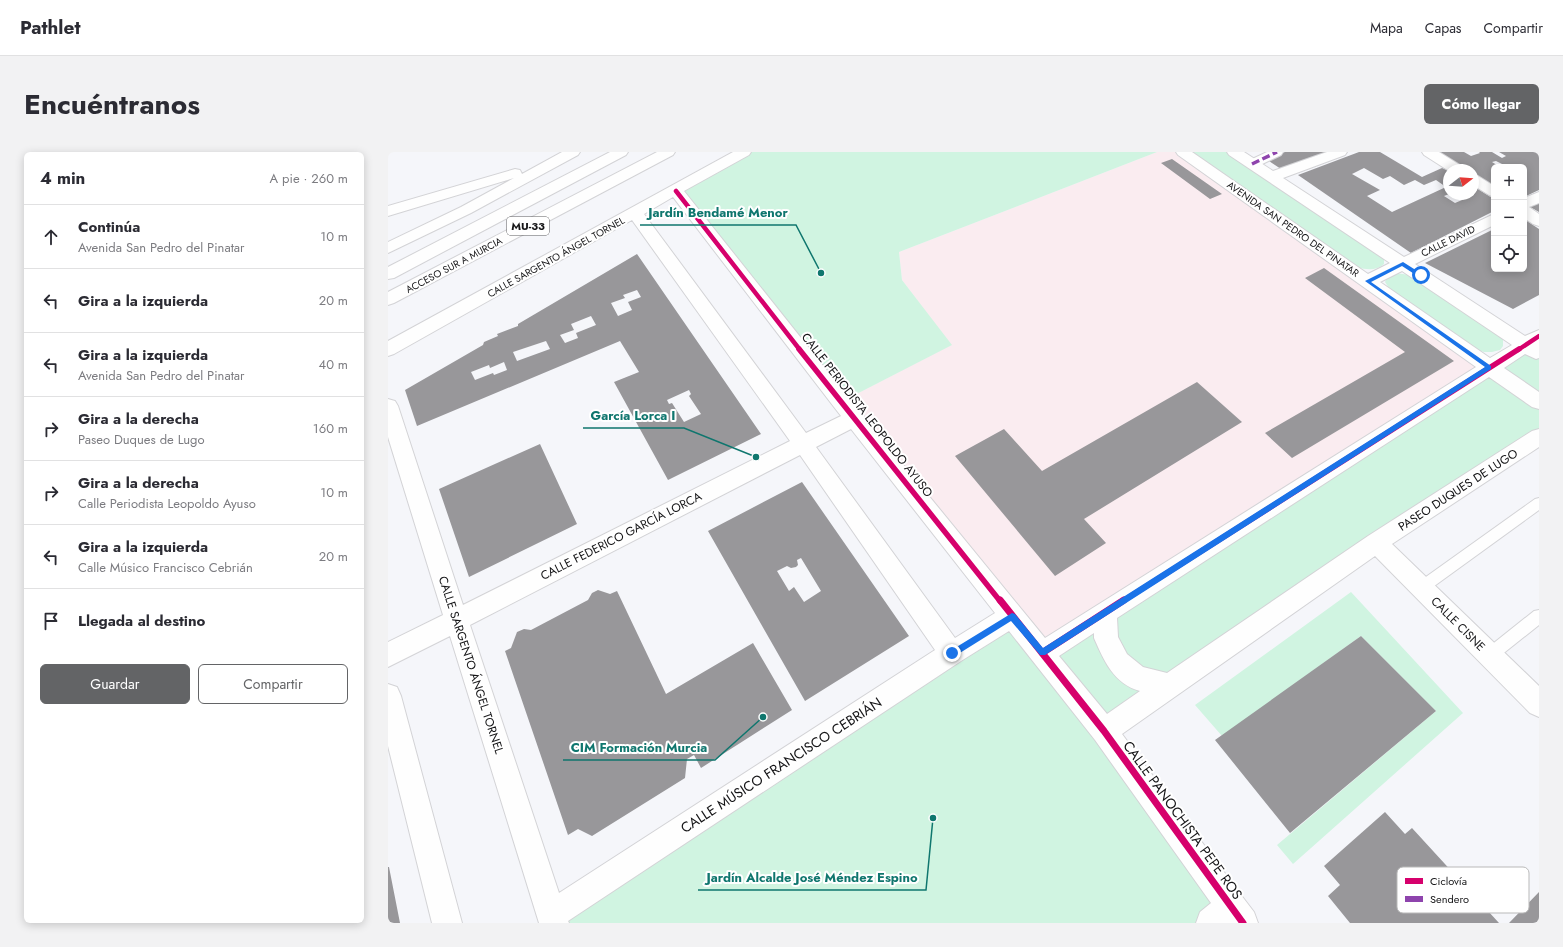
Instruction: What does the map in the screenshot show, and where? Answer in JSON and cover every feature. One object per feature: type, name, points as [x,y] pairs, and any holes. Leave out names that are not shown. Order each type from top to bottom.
[{"type":"main road","points":[[388,248],[466,210],[520,175],[554,156],[573,152]]},
{"type":"main road","name":"ACCESO SUR A MURCIA","points":[[388,274],[621,152]]},
{"type":"main road","name":"ACCESO SUR A MURCIA","points":[[388,299],[668,152]]},
{"type":"main road","name":"CALLE SARGENTO ÁNGEL TORNEL","points":[[388,350],[744,152]]},
{"type":"main road","name":"AVENIDA SAN PEDRO DEL PINATAR","points":[[1183,152],[1539,402]]},
{"type":"main road","points":[[1234,152],[1403,263],[1534,345]]},
{"type":"main road","points":[[1272,177],[1340,152]]},
{"type":"main road","points":[[1429,152],[1448,164]]},
{"type":"main road","points":[[388,211],[520,175]]},
{"type":"main road","points":[[1479,183],[1491,190]]},
{"type":"main road","name":"CALLE PERIODISTA LEOPOLDO AYUSO","points":[[676,190],[854,418],[1042,653]]},
{"type":"main road","points":[[1527,203],[1539,197]]},
{"type":"main road","points":[[635,213],[803,444],[952,653]]},
{"type":"main road","points":[[1527,213],[1539,221]]},
{"type":"main road","name":"CALLE DAVID","points":[[1367,281],[1491,219]]},
{"type":"main road","points":[[1042,653],[1489,367],[1534,345]]},
{"type":"main road","name":"CALLE SARGENTO ÁNGEL TORNEL","points":[[388,406],[552,919]]},
{"type":"main road","name":"CALLE FEDERICO GARCÍA LORCA","points":[[388,655],[854,418]]},
{"type":"main road","name":"PASEO DUQUES DE LUGO","points":[[1104,731],[1376,543],[1539,437]]},
{"type":"main road","name":"CALLE CISNE","points":[[1376,543],[1539,704]]},
{"type":"main road","points":[[1105,612],[1106,638],[1118,662],[1137,678],[1169,686]]},
{"type":"main road","name":"CALLE MÚSICO FRANCISCO CEBRIÁN","points":[[552,919],[952,653],[1012,616]]},
{"type":"main road","name":"CALLE PANOCHISTA PEPE ROS","points":[[1042,653],[1104,731],[1229,917]]},
{"type":"main road","points":[[388,696],[447,923]]},
{"type":"street","points":[[1252,164],[1277,152]]},
{"type":"lane","points":[[1421,588],[1539,503]]},
{"type":"lane","points":[[1490,656],[1539,616]]},
{"type":"shaded area","points":[[1157,152],[1183,152],[1489,367],[1042,653],[841,402],[951,345],[902,280],[899,252]]},
{"type":"green space","points":[[744,152],[1157,152],[899,252],[902,280],[952,345],[841,402],[676,191]]},
{"type":"green space","points":[[1190,152],[1228,152],[1381,254],[1384,259],[1384,264],[1378,268],[1371,269],[1357,267]]},
{"type":"green space","points":[[1395,273],[1410,275],[1499,334],[1503,340],[1503,346],[1500,350],[1492,352],[1484,352],[1474,349],[1391,291],[1385,282],[1387,278]]},
{"type":"green space","points":[[1539,336],[1539,437],[1104,731],[1231,905],[1211,923],[554,923],[1012,616],[1042,652]]},
{"type":"green space","points":[[1351,592],[1463,713],[1293,864],[1277,845],[1436,711],[1361,636],[1222,736],[1195,705]]},
{"type":"building","points":[[1285,152],[1327,152],[1281,169],[1266,159]]},
{"type":"building","points":[[1359,152],[1380,152],[1422,177],[1443,168],[1443,185],[1436,180],[1424,185],[1415,180],[1404,185],[1390,176],[1383,179],[1364,168],[1352,174],[1380,190],[1367,196],[1392,212],[1443,188],[1443,200],[1450,200],[1455,203],[1462,200],[1479,200],[1479,190],[1491,197],[1491,213],[1411,253],[1298,175]]},
{"type":"building","points":[[1438,152],[1464,152],[1471,156],[1480,153],[1479,152],[1492,152],[1502,158],[1506,156],[1499,152],[1539,152],[1539,190],[1527,196],[1527,164],[1502,164],[1496,161],[1492,162],[1495,164],[1491,164],[1491,184],[1479,177],[1479,164],[1457,164]]},
{"type":"building","points":[[1172,159],[1222,194],[1210,199],[1161,163]]},
{"type":"building","points":[[1539,203],[1539,212],[1530,207]]},
{"type":"building","points":[[1527,221],[1539,229],[1539,295],[1513,309],[1425,263],[1491,230],[1491,272],[1527,272]]},
{"type":"building","points":[[637,254],[761,434],[668,480],[614,382],[639,372],[620,341],[417,426],[405,390],[483,345],[484,342],[498,336],[497,334],[518,326],[518,324]],"holes":[[[637,290],[641,297],[628,302],[632,310],[618,316],[611,303],[625,298],[623,295]],[[591,316],[596,325],[576,333],[578,338],[565,343],[560,335],[574,330],[571,324]],[[546,341],[550,349],[517,361],[513,352]],[[504,362],[507,370],[494,375],[493,373],[475,380],[471,372],[489,365],[490,368]],[[689,390],[691,394],[689,396],[701,414],[684,422],[672,403],[669,404],[667,400]]]},
{"type":"building","points":[[1324,268],[1454,361],[1292,458],[1265,433],[1405,352],[1305,278]]},
{"type":"building","points":[[1197,382],[1242,422],[1084,519],[1106,543],[1055,576],[955,456],[1004,429],[1042,471]]},
{"type":"building","points":[[540,444],[577,524],[469,577],[439,489]]},
{"type":"building","points":[[802,482],[909,636],[805,701],[708,531]],"holes":[[[801,558],[821,591],[804,602],[794,587],[789,591],[777,571],[787,566],[791,568],[796,567],[798,565],[797,560]]]},
{"type":"building","points":[[598,590],[610,594],[617,591],[666,694],[753,643],[792,710],[701,768],[694,755],[687,759],[685,778],[592,836],[578,829],[568,835],[505,651],[511,648],[517,632],[524,629],[531,630],[588,600],[592,593]]},
{"type":"building","points":[[1361,636],[1436,711],[1290,833],[1215,740]]},
{"type":"building","points":[[1385,812],[1405,834],[1412,828],[1448,867],[1397,867],[1397,913],[1490,913],[1499,923],[1350,923],[1328,896],[1340,885],[1324,866]]},
{"type":"building","points":[[389,867],[400,923],[388,923]]},
{"type":"building","points":[[1539,892],[1539,923],[1509,923],[1519,913],[1529,913],[1529,902]]},
{"type":"marked path","points":[[1252,164],[1277,152]]},
{"type":"cycle path","points":[[676,191],[841,402],[1104,731],[1243,923]]},
{"type":"cycle path","points":[[1042,653],[1539,336]]},
{"type":"place","name":"Jardín Bendamé Menor","points":[[821,273]]},
{"type":"place","name":"García Lorca I","points":[[756,457]]},
{"type":"place","name":"CIM Formación Murcia","points":[[763,717]]},
{"type":"place","name":"Jardín Alcalde José Méndez Espino","points":[[933,818]]},
{"type":"route","points":[[952,653],[1012,616],[1042,653],[1489,367],[1367,281],[1403,263],[1421,275]]}]
